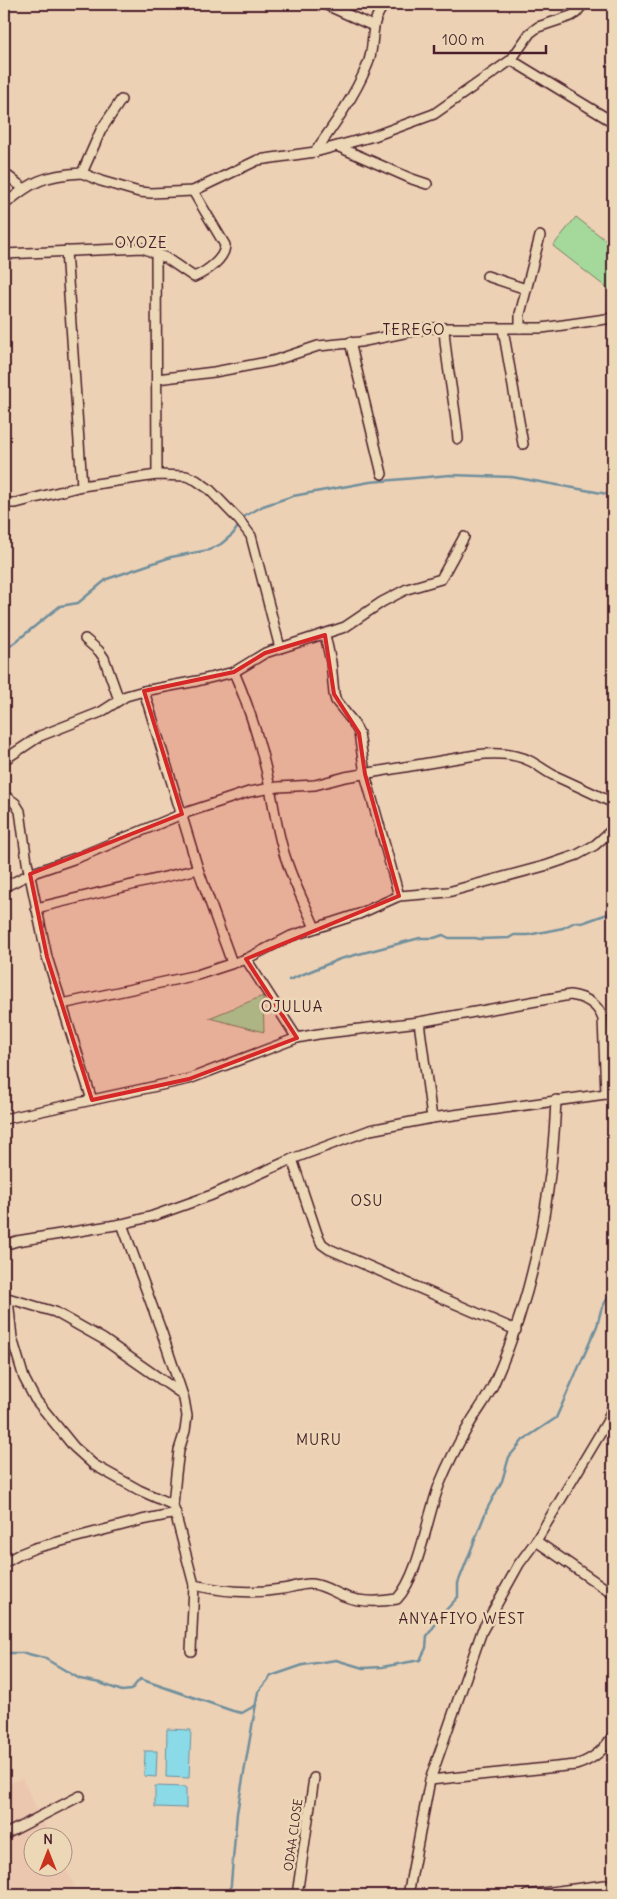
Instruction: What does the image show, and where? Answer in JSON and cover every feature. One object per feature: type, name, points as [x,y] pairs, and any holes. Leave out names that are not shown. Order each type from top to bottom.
[{"type":"street","points":[[324,4],[373,26]]},
{"type":"street","points":[[315,152],[335,126],[368,65],[373,26],[385,4]]},
{"type":"street","points":[[4,204],[23,188],[53,175],[82,173],[101,181],[139,192],[193,191],[258,160],[315,152],[374,136],[434,114],[511,60],[530,33],[538,26],[571,16],[583,4]]},
{"type":"street","points":[[511,60],[613,122]]},
{"type":"street","points":[[82,173],[101,130],[121,100]]},
{"type":"street","points":[[339,147],[427,184]]},
{"type":"street","points":[[4,174],[23,188]]},
{"type":"street","points":[[4,254],[131,247],[143,248],[156,252],[194,277],[201,274],[217,261],[225,249],[224,241],[193,191]]},
{"type":"street","points":[[520,328],[520,314],[540,236]]},
{"type":"street","points":[[66,252],[82,486]]},
{"type":"street","points":[[156,252],[157,475]]},
{"type":"street","points":[[487,276],[526,290]]},
{"type":"street","points":[[157,379],[214,372],[273,361],[318,346],[428,328],[503,329],[564,326],[612,317]]},
{"type":"street","points":[[444,328],[458,439]]},
{"type":"street","points":[[503,329],[523,444]]},
{"type":"street","points":[[350,342],[382,474]]},
{"type":"street","points":[[4,503],[16,503],[82,486],[157,475],[186,476],[196,480],[209,489],[250,536],[280,648]]},
{"type":"street","points":[[4,760],[40,736],[101,712],[119,700],[144,691],[234,672],[265,653],[345,627],[382,602],[407,589],[441,579],[464,537]]},
{"type":"street","points":[[325,635],[331,662],[334,694],[336,700],[359,733],[365,774],[399,896]]},
{"type":"street","points":[[85,639],[102,654],[119,700]]},
{"type":"street","points":[[234,672],[257,734],[277,826],[287,862],[316,928]]},
{"type":"street","points":[[144,691],[198,869],[232,963]]},
{"type":"street","points":[[4,887],[30,874],[79,857],[182,814],[249,792],[270,788],[315,785],[345,777],[492,753],[517,756],[530,760],[550,774],[582,787],[613,803]]},
{"type":"street","points":[[4,795],[15,803],[20,811],[24,848],[46,957],[92,1100]]},
{"type":"street","points":[[62,1004],[198,975],[246,959],[292,936],[359,914],[399,896],[448,892],[548,865],[595,845],[613,828]]},
{"type":"street","points":[[36,908],[198,869]]},
{"type":"street","points":[[246,959],[297,1038]]},
{"type":"street","points":[[4,1119],[189,1080],[297,1038],[318,1034],[419,1022],[560,996],[580,997],[589,1000],[596,1006],[603,1019],[610,1093],[432,1118],[370,1130],[292,1159],[212,1194],[153,1216],[122,1224],[4,1246]]},
{"type":"street","points":[[419,1022],[432,1118]]},
{"type":"street","points":[[194,1585],[240,1593],[284,1589],[309,1584],[326,1586],[345,1596],[371,1601],[397,1599],[403,1592],[411,1576],[444,1473],[460,1440],[493,1385],[516,1330],[532,1275],[552,1167],[556,1100]]},
{"type":"street","points":[[292,1159],[308,1213],[322,1244],[329,1249],[516,1330]]},
{"type":"street","points":[[122,1224],[162,1333],[182,1394],[187,1416],[179,1450],[175,1509],[194,1585],[191,1651]]},
{"type":"street","points":[[175,1509],[94,1465],[74,1447],[35,1399],[24,1378],[12,1338],[6,1298],[55,1312],[103,1339],[182,1394]]},
{"type":"street","points":[[408,1895],[430,1780],[482,1631],[519,1564],[536,1541],[610,1424],[613,1406]]},
{"type":"street","points":[[4,1564],[20,1554],[35,1548],[142,1520],[175,1509]]},
{"type":"street","points":[[536,1541],[613,1594]]},
{"type":"street","points":[[430,1780],[576,1765],[590,1761],[613,1736]]},
{"type":"street","name":"ODAA CLOSE","points":[[297,1895],[314,1778]]},
{"type":"street","points":[[4,1835],[80,1796]]},
{"type":"street","points":[[527,1895],[613,1884]]},
{"type":"highlighted area","points":[[325,635],[334,694],[359,733],[365,774],[399,896],[246,959],[297,1038],[189,1079],[92,1100],[47,957],[30,874],[182,814],[144,691],[234,672],[265,653]]},
{"type":"shaded area","points":[[22,1778],[45,1826],[22,1826],[22,1876],[70,1876],[75,1887],[59,1895],[4,1895],[4,1786]]},
{"type":"green space","points":[[576,217],[613,246],[612,292],[553,246]]},
{"type":"green space","points":[[263,996],[264,1032],[209,1018]]},
{"type":"water","points":[[167,1729],[191,1730],[189,1778],[166,1777]]},
{"type":"water","points":[[145,1751],[157,1751],[156,1777],[144,1776]]},
{"type":"water","points":[[155,1786],[186,1787],[186,1808],[155,1807]]},
{"type":"waterway","points":[[4,651],[60,606],[78,603],[107,579],[171,557],[209,550],[221,544],[233,534],[245,516],[263,506],[293,496],[370,482],[450,475],[512,477],[613,495]]},
{"type":"waterway","points":[[289,980],[340,959],[420,938],[434,938],[443,935],[449,938],[509,938],[514,935],[528,935],[563,928],[575,922],[582,923],[613,912]]},
{"type":"waterway","points":[[230,1895],[237,1813],[258,1692],[271,1676],[303,1665],[336,1660],[363,1668],[382,1667],[420,1660],[426,1648],[427,1636],[458,1597],[458,1583],[487,1509],[502,1481],[509,1457],[523,1440],[556,1418],[597,1326],[601,1310],[613,1288]]},
{"type":"waterway","points":[[4,1653],[25,1653],[44,1658],[80,1679],[100,1683],[122,1691],[131,1690],[140,1679],[233,1711],[242,1713],[256,1705]]},
{"type":"district","name":"OYOZE","points":[[141,242]]},
{"type":"district","name":"TEREGO","points":[[414,329]]},
{"type":"district","name":"OJULUA","points":[[292,1006]]},
{"type":"district","name":"OSU","points":[[367,1200]]},
{"type":"district","name":"MURU","points":[[319,1439]]},
{"type":"district","name":"ANYAFIYO WEST","points":[[462,1618]]}]
